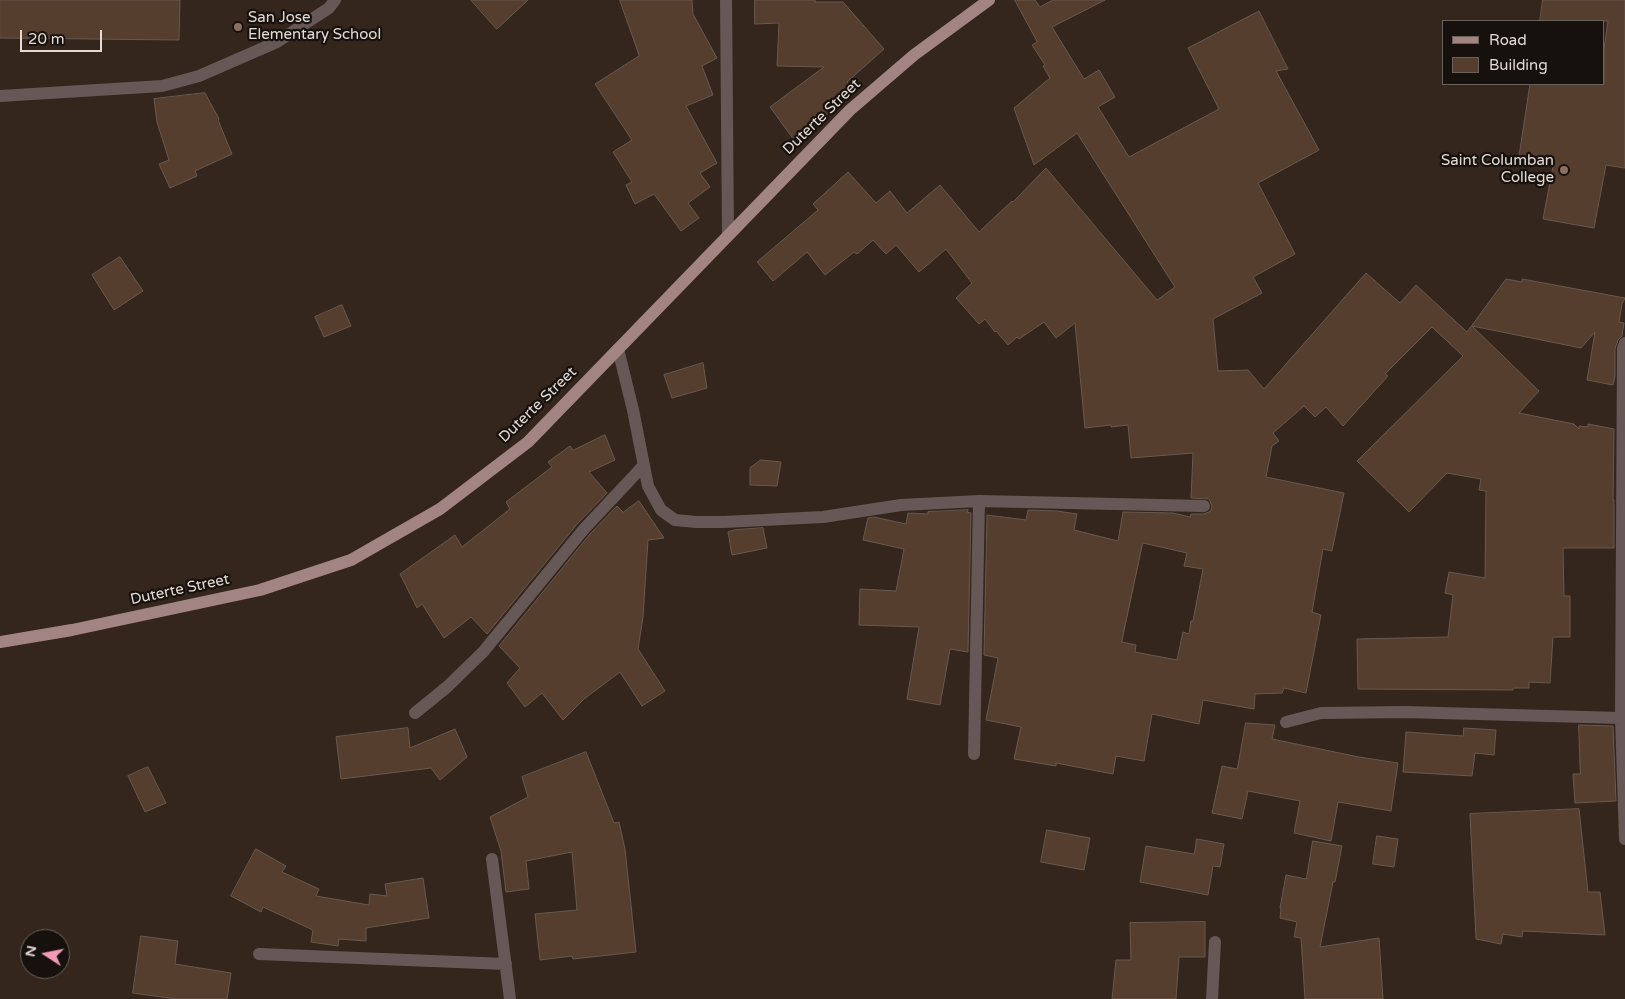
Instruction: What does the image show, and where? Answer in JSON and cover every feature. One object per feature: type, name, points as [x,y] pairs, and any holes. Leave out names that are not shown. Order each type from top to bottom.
[{"type":"main road","name":"Duterte Street","points":[[0,642],[72,630],[260,590],[352,560],[440,509],[528,442],[850,110],[914,55],[989,0]]},
{"type":"street","points":[[0,96],[162,86],[199,76],[277,42],[329,8],[335,0]]},
{"type":"street","points":[[726,0],[728,234]]},
{"type":"street","points":[[1625,343],[1623,359],[1621,718],[1625,839]]},
{"type":"street","points":[[618,349],[648,486],[661,510],[675,520],[724,522],[823,517],[901,505],[978,501],[1204,506]]},
{"type":"street","points":[[415,713],[447,687],[483,652],[584,529],[644,465]]},
{"type":"street","points":[[974,754],[978,501]]},
{"type":"street","points":[[1286,722],[1330,712],[1405,712],[1621,718]]},
{"type":"street","points":[[492,859],[510,999]]},
{"type":"street","points":[[1212,999],[1215,942]]},
{"type":"street","points":[[259,954],[506,964]]},
{"type":"building","points":[[0,0],[180,0],[179,40],[0,38]]},
{"type":"building","points":[[471,0],[528,0],[497,29]]},
{"type":"building","points":[[620,0],[692,0],[693,14],[717,58],[702,66],[713,95],[686,106],[717,163],[700,173],[710,187],[688,203],[699,218],[681,231],[654,194],[635,204],[626,185],[632,182],[613,152],[632,140],[595,84],[639,56]]},
{"type":"building","points":[[755,0],[843,2],[884,49],[847,82],[855,91],[816,124],[797,144],[770,107],[824,67],[777,66],[779,23],[755,24]]},
{"type":"building","points":[[1015,0],[1035,0],[1040,7],[1053,0],[1105,0],[1052,27],[1084,79],[1099,70],[1115,97],[1098,107],[1129,157],[1219,109],[1188,48],[1259,11],[1288,69],[1276,71],[1319,150],[1258,183],[1295,254],[1253,277],[1262,293],[1213,319],[1218,371],[1248,370],[1264,389],[1366,273],[1400,303],[1416,285],[1467,332],[1506,279],[1522,282],[1522,279],[1625,298],[1619,322],[1624,323],[1622,336],[1618,340],[1615,349],[1613,385],[1587,380],[1595,332],[1581,348],[1472,326],[1539,391],[1519,413],[1574,424],[1579,429],[1579,426],[1588,427],[1588,424],[1614,429],[1614,548],[1563,548],[1564,596],[1570,596],[1570,637],[1553,637],[1550,683],[1529,682],[1529,688],[1513,688],[1513,690],[1358,689],[1357,639],[1448,637],[1453,595],[1445,593],[1449,572],[1485,578],[1486,491],[1479,490],[1481,479],[1447,473],[1409,512],[1357,461],[1463,356],[1432,327],[1385,374],[1388,376],[1343,426],[1326,407],[1315,417],[1304,406],[1273,433],[1279,441],[1272,446],[1266,477],[1344,493],[1332,551],[1323,549],[1312,612],[1321,615],[1306,693],[1284,688],[1282,693],[1255,694],[1254,709],[1203,700],[1199,724],[1152,714],[1144,761],[1116,756],[1113,774],[1056,763],[1056,766],[1014,759],[1021,727],[986,720],[998,658],[984,655],[987,515],[1026,520],[1028,510],[1077,514],[1074,530],[1118,541],[1123,512],[1173,513],[1190,517],[1191,514],[1204,514],[1211,511],[1212,506],[1209,499],[1191,498],[1193,453],[1131,458],[1128,425],[1085,428],[1075,323],[1056,338],[1044,322],[1019,339],[1017,337],[1008,345],[985,319],[979,324],[956,298],[972,283],[946,249],[919,272],[896,245],[886,254],[873,240],[857,254],[854,252],[825,275],[807,252],[773,281],[757,262],[818,210],[813,204],[848,172],[876,203],[890,191],[907,213],[940,185],[979,232],[1013,202],[1046,168],[1157,300],[1175,287],[1077,133],[1034,165],[1014,108],[1050,78],[1043,66],[1045,65],[1032,45],[1037,42]],"holes":[[[1143,543],[1187,553],[1184,566],[1203,569],[1193,621],[1191,621],[1189,634],[1183,632],[1177,660],[1135,652],[1136,645],[1122,642]]]},
{"type":"building","points":[[1543,0],[1625,0],[1625,168],[1606,165],[1594,228],[1543,219],[1554,161],[1519,156],[1530,85],[1605,85],[1605,42],[1608,21],[1540,20]]},
{"type":"building","points":[[205,93],[219,119],[232,154],[195,171],[197,176],[170,188],[159,164],[169,160],[157,122],[154,99]]},
{"type":"building","points":[[120,257],[143,291],[114,310],[92,275]]},
{"type":"building","points":[[342,305],[351,326],[324,337],[315,317]]},
{"type":"building","points":[[703,363],[707,388],[672,398],[664,375]]},
{"type":"building","points":[[605,435],[615,460],[589,472],[607,493],[578,523],[487,634],[471,617],[444,638],[422,604],[417,608],[400,574],[455,535],[462,547],[510,509],[506,502],[552,467],[548,462],[570,446],[573,450]]},
{"type":"building","points":[[761,460],[781,462],[777,486],[750,485],[750,468]]},
{"type":"building","points":[[639,501],[664,538],[648,540],[643,617],[638,649],[665,691],[642,706],[620,672],[584,699],[563,720],[542,693],[525,707],[507,683],[520,668],[499,646],[590,534],[617,506],[623,512]]},
{"type":"building","points":[[968,510],[967,512],[971,513],[968,652],[950,649],[940,705],[907,699],[919,627],[859,625],[860,589],[896,591],[904,549],[863,540],[868,518],[874,517],[906,524],[908,513],[928,514],[928,512]]},
{"type":"building","points":[[763,528],[767,548],[732,555],[728,532]]},
{"type":"building","points":[[1246,723],[1275,725],[1272,739],[1398,763],[1391,811],[1338,802],[1331,841],[1294,833],[1300,801],[1248,791],[1242,819],[1212,813],[1222,766],[1237,769]]},
{"type":"building","points":[[1579,725],[1613,726],[1616,801],[1575,803],[1573,774],[1580,774]]},
{"type":"building","points":[[408,728],[410,748],[455,729],[467,757],[440,780],[431,768],[341,779],[336,737]]},
{"type":"building","points":[[1464,728],[1496,730],[1494,755],[1475,753],[1472,776],[1403,772],[1406,732],[1463,736]]},
{"type":"building","points":[[586,752],[614,823],[619,822],[625,849],[636,952],[573,959],[572,956],[540,960],[535,914],[577,910],[572,852],[526,861],[529,889],[506,892],[501,851],[490,817],[528,797],[522,777]]},
{"type":"building","points":[[148,767],[166,803],[145,812],[128,776]]},
{"type":"building","points":[[1579,809],[1588,892],[1600,892],[1605,935],[1523,931],[1522,937],[1503,934],[1501,944],[1476,939],[1470,814]]},
{"type":"building","points":[[1047,830],[1090,838],[1084,870],[1041,862]]},
{"type":"building","points":[[1377,836],[1398,839],[1394,867],[1373,864]]},
{"type":"building","points":[[1197,839],[1224,844],[1220,867],[1213,866],[1208,895],[1140,882],[1146,846],[1194,854]]},
{"type":"building","points":[[1313,841],[1342,846],[1320,947],[1379,938],[1383,999],[1305,999],[1301,938],[1294,937],[1297,922],[1280,918],[1280,908],[1286,875],[1306,879]]},
{"type":"building","points":[[256,849],[286,866],[282,872],[319,889],[316,896],[369,905],[370,894],[387,896],[385,884],[423,878],[429,918],[366,928],[366,941],[339,939],[338,946],[311,942],[313,930],[263,907],[261,912],[231,896]]},
{"type":"building","points":[[1205,922],[1205,957],[1179,957],[1176,999],[1112,999],[1116,960],[1131,960],[1130,923]]},
{"type":"building","points":[[141,936],[178,941],[175,964],[231,973],[227,999],[176,999],[133,993]]},
{"type":"place","name":"San Jose Elementary School","points":[[238,27]]},
{"type":"place","name":"Saint Columban College","points":[[1564,170]]}]
